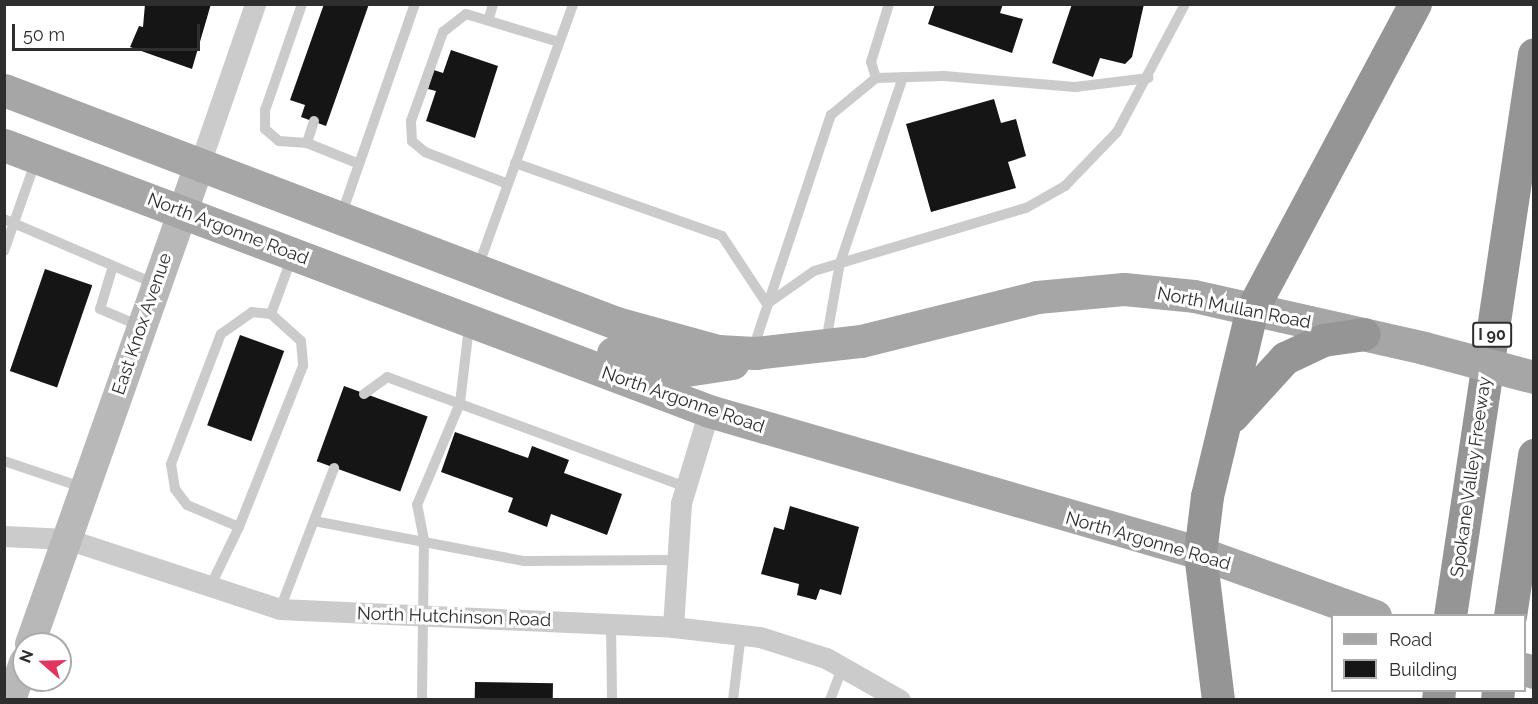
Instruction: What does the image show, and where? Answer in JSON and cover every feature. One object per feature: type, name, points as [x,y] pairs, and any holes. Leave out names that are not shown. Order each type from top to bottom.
[{"type":"highway","points":[[1218,699],[1200,554],[1207,496],[1227,423],[1252,309],[1415,4]]},
{"type":"highway","name":"Spokane Valley Freeway","points":[[1450,614],[1533,54]]},
{"type":"highway","points":[[1227,423],[1285,358],[1323,340],[1364,334]]},
{"type":"highway","points":[[1510,614],[1533,455]]},
{"type":"main road","points":[[4,90],[477,271]]},
{"type":"main road","name":"North Argonne Road","points":[[4,145],[483,328],[709,411],[1200,554],[1365,612]]},
{"type":"main road","name":"North Mullan Road","points":[[477,271],[656,337],[718,351],[752,353],[825,346],[1077,290],[1173,294],[1252,309],[1424,348],[1533,377]]},
{"type":"main road","points":[[483,328],[551,332],[680,370],[731,363],[752,353]]},
{"type":"street","name":"East Knox Avenue","points":[[34,632],[255,4]]},
{"type":"street","points":[[673,627],[676,560],[684,486],[709,411]]},
{"type":"street","name":"North Hutchinson Road","points":[[4,536],[67,538],[280,609],[673,627],[741,634],[790,645],[843,666],[900,699]]},
{"type":"lane","points":[[302,4],[265,110],[265,129],[279,141],[307,143],[359,164]]},
{"type":"lane","points":[[340,219],[415,4]]},
{"type":"lane","points":[[489,18],[493,4]]},
{"type":"lane","points":[[477,271],[573,4]]},
{"type":"lane","points":[[876,78],[871,62],[889,4]]},
{"type":"lane","points":[[767,304],[814,271],[1026,208],[1065,186],[1117,132],[1148,78],[1185,4]]},
{"type":"lane","points":[[508,184],[425,152],[412,141],[411,121],[443,32],[466,14],[489,18],[559,42]]},
{"type":"lane","points":[[825,346],[840,263],[903,77]]},
{"type":"lane","points":[[752,353],[831,115],[876,78],[903,77],[1075,87],[1148,78]]},
{"type":"lane","points":[[307,143],[314,121]]},
{"type":"lane","points":[[4,251],[9,221],[37,157]]},
{"type":"lane","points":[[515,163],[722,236],[767,304]]},
{"type":"lane","points":[[9,221],[156,285]]},
{"type":"lane","points":[[271,314],[293,254]]},
{"type":"lane","points":[[113,266],[100,309],[142,327]]},
{"type":"lane","points":[[210,587],[239,527],[303,366],[301,341],[271,314],[252,312],[221,334],[171,464],[175,489],[187,505],[239,527]]},
{"type":"lane","points":[[422,699],[424,540],[417,504],[460,403],[483,328]]},
{"type":"lane","points":[[364,394],[387,377],[684,486]]},
{"type":"lane","points":[[4,461],[84,488]]},
{"type":"lane","points":[[280,609],[334,468]]},
{"type":"lane","points":[[314,521],[424,540],[524,561],[676,560]]},
{"type":"lane","points":[[611,624],[612,699]]},
{"type":"lane","points":[[733,699],[741,634]]},
{"type":"lane","points":[[830,699],[843,666]]},
{"type":"building","points":[[145,4],[211,4],[192,69],[130,47],[139,26],[143,27]]},
{"type":"building","points":[[324,4],[369,4],[326,126],[301,117],[305,105],[290,100]]},
{"type":"building","points":[[935,4],[1003,4],[1000,13],[1023,19],[1012,53],[928,24]]},
{"type":"building","points":[[1072,4],[1144,4],[1132,57],[1125,64],[1100,58],[1093,77],[1052,63]]},
{"type":"building","points":[[451,50],[498,66],[475,138],[426,121],[436,91],[428,89],[434,70],[443,73]]},
{"type":"building","points":[[994,99],[1001,123],[1016,119],[1026,156],[1008,162],[1016,188],[931,212],[906,124]]},
{"type":"building","points":[[45,269],[92,285],[57,387],[10,371]]},
{"type":"building","points":[[240,335],[284,351],[251,441],[207,425]]},
{"type":"building","points":[[344,386],[428,416],[400,492],[317,461]]},
{"type":"building","points":[[455,432],[528,458],[532,446],[569,460],[564,473],[622,494],[607,535],[551,514],[547,527],[508,512],[513,498],[441,472]]},
{"type":"building","points":[[790,506],[859,527],[841,595],[820,589],[816,600],[797,595],[799,584],[761,574],[774,527],[784,530]]},
{"type":"building","points":[[475,682],[553,683],[553,700],[475,700]]}]
